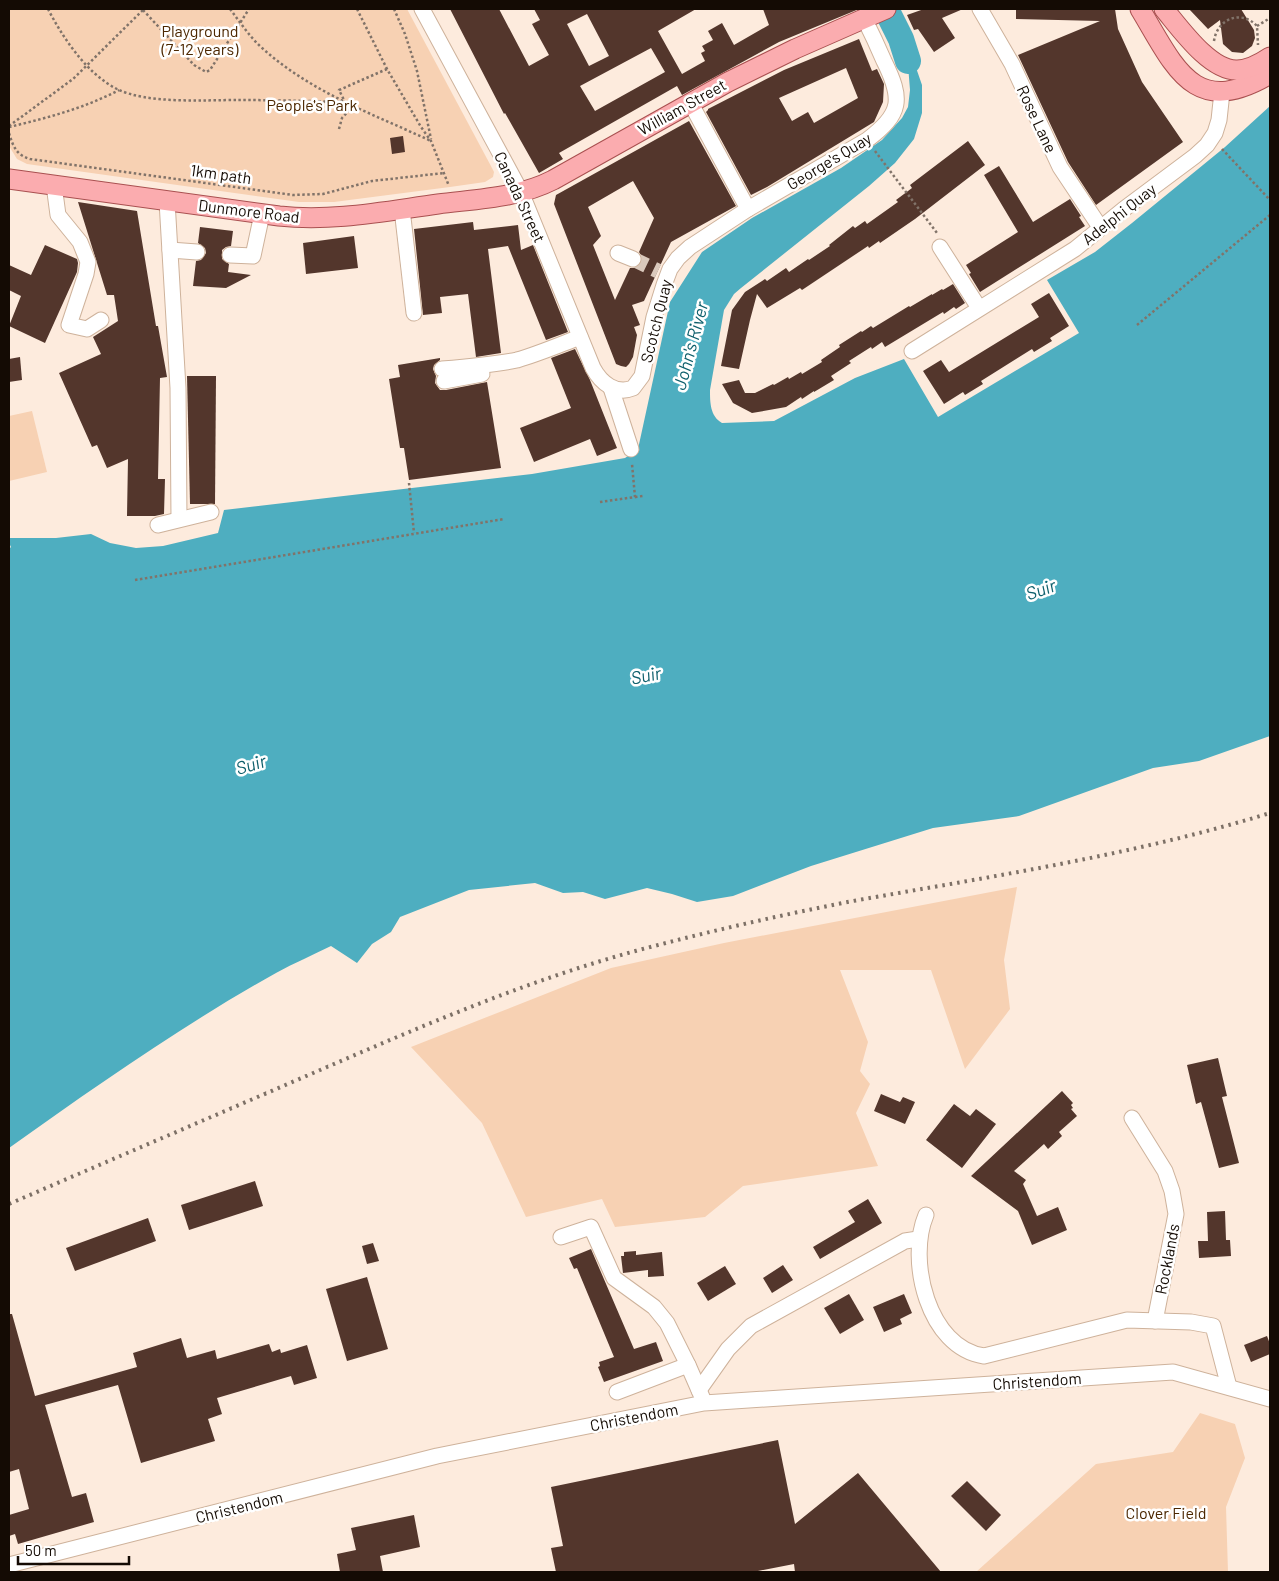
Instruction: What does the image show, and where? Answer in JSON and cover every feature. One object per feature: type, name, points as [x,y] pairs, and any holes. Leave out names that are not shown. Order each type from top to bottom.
[{"type":"main road","points":[[1140,9],[1169,58],[1183,75],[1198,87],[1222,92],[1232,91],[1252,84],[1268,64]]},
{"type":"main road","points":[[1164,9],[1218,65],[1239,71],[1268,64]]},
{"type":"main road","name":"William Street","points":[[490,197],[521,192],[546,184],[690,102],[766,63],[875,14]]},
{"type":"main road","points":[[1218,65],[1222,92]]},
{"type":"main road","name":"Dunmore Road","points":[[9,179],[289,218],[320,218],[490,197]]},
{"type":"street","name":"Rose Lane","points":[[980,9],[1012,64],[1060,167],[1100,227]]},
{"type":"street","name":"Canada Street","points":[[428,11],[521,192],[596,374],[611,388]]},
{"type":"street","name":"George's Quay","points":[[748,209],[867,140],[884,126],[891,117],[897,102],[895,85],[875,14]]},
{"type":"street","name":"Adelphi Quay","points":[[912,351],[1075,248],[1195,156],[1212,139],[1219,120],[1222,92]]},
{"type":"street","points":[[690,102],[748,209]]},
{"type":"street","points":[[54,185],[58,215],[80,242],[88,262],[86,274],[68,326],[87,328],[102,320]]},
{"type":"street","points":[[167,201],[178,388],[179,519]]},
{"type":"street","points":[[402,209],[414,313]]},
{"type":"street","name":"Scotch Quay","points":[[611,388],[630,389],[640,381],[662,273],[683,253],[748,209]]},
{"type":"street","points":[[230,255],[253,256],[262,214]]},
{"type":"street","points":[[940,241],[979,308]]},
{"type":"street","points":[[170,250],[197,252]]},
{"type":"street","points":[[618,253],[633,259]]},
{"type":"street","points":[[443,375],[503,367],[580,336]]},
{"type":"street","points":[[611,388],[631,449]]},
{"type":"street","points":[[158,525],[211,512]]},
{"type":"street","name":"Rocklands","points":[[1132,1118],[1165,1171],[1172,1191],[1176,1214],[1155,1321]]},
{"type":"street","points":[[926,1215],[918,1239],[927,1300],[936,1321],[947,1336],[960,1348],[972,1354],[984,1356],[1128,1320],[1191,1322],[1213,1326],[1229,1387]]},
{"type":"street","points":[[561,1237],[591,1227],[614,1278],[654,1308],[667,1323],[702,1396]]},
{"type":"street","points":[[702,1396],[728,1350],[751,1326],[905,1241],[918,1239]]},
{"type":"street","points":[[617,1392],[688,1365]]},
{"type":"street","name":"Christendom","points":[[9,1565],[436,1456],[702,1396],[1173,1372],[1270,1399]]},
{"type":"path","points":[[48,9],[67,41],[88,65],[119,90],[140,96],[178,99],[345,102]]},
{"type":"path","points":[[9,127],[65,86],[143,9],[194,66],[206,72],[210,70],[248,9]]},
{"type":"path","points":[[230,9],[260,46],[284,66],[345,102],[431,141]]},
{"type":"path","points":[[357,9],[387,69],[431,141]]},
{"type":"path","points":[[394,9],[405,34],[417,71],[431,141]]},
{"type":"path","points":[[1218,65],[1214,39],[1218,29],[1229,18],[1243,17],[1251,19],[1257,26],[1258,51],[1268,64]]},
{"type":"path","points":[[1257,26],[1270,18]]},
{"type":"path","points":[[345,102],[339,90],[387,69]]},
{"type":"path","points":[[9,127],[64,112],[101,99],[119,90]]},
{"type":"path","points":[[339,129],[342,118],[353,106]]},
{"type":"path","name":"1km path","points":[[9,133],[17,153],[30,159],[293,195],[323,194],[372,181],[444,173],[431,141]]},
{"type":"path","points":[[1212,139],[1270,200]]},
{"type":"path","points":[[872,147],[940,241]]},
{"type":"path","points":[[1137,325],[1270,215]]},
{"type":"path","points":[[631,449],[635,497]]},
{"type":"path","points":[[409,483],[414,533]]},
{"type":"path","points":[[600,502],[643,496]]},
{"type":"path","points":[[135,580],[504,518]]},
{"type":"green space","name":"People's Park","points":[[9,9],[407,9],[492,168],[494,172],[493,177],[485,182],[334,202],[299,202],[27,164],[17,159],[9,146]]},
{"type":"green space","points":[[32,411],[47,472],[9,481],[9,416]]},
{"type":"green space","points":[[1017,887],[1004,960],[1010,1009],[965,1069],[931,970],[840,970],[868,1042],[860,1071],[870,1084],[856,1113],[878,1166],[743,1186],[705,1217],[615,1227],[602,1199],[526,1217],[482,1123],[411,1047],[611,968],[724,943]]},
{"type":"green space","name":"Clover Field","points":[[1200,1413],[1235,1424],[1245,1458],[1226,1507],[1228,1572],[976,1572],[1096,1464],[1173,1452]]},
{"type":"water","name":"Suir","points":[[896,27],[913,59],[922,85],[922,113],[914,139],[895,163],[869,186],[734,294],[724,310],[710,390],[711,404],[715,417],[722,423],[774,421],[855,378],[904,359],[938,417],[1079,333],[1047,280],[1095,252],[1225,147],[1270,106],[1270,736],[1199,761],[1153,768],[1019,816],[933,828],[811,866],[733,896],[697,902],[647,888],[605,899],[583,892],[563,893],[535,883],[469,890],[400,917],[391,932],[372,944],[357,963],[331,946],[276,973],[174,1035],[107,1079],[9,1148],[9,549],[11,547],[9,538],[56,538],[91,534],[110,543],[136,548],[163,546],[218,533],[224,510],[532,474],[625,458],[638,449],[670,302],[702,252],[752,218],[841,168],[882,140],[902,118],[908,107],[910,90],[908,65]]},
{"type":"building","points":[[450,9],[499,9],[529,66],[549,55],[532,24],[540,20],[534,9],[696,9],[658,31],[682,74],[705,61],[701,53],[705,51],[702,46],[713,40],[708,31],[722,23],[734,45],[769,25],[763,9],[859,9],[779,42],[682,95],[677,86],[559,153],[563,159],[539,173],[504,114]],"holes":[[[587,14],[609,56],[589,66],[567,24]],[[651,48],[665,72],[595,111],[580,86]]]},
{"type":"building","points":[[924,9],[963,9],[942,18],[955,38],[934,52],[918,29],[914,30],[907,15]]},
{"type":"building","points":[[1016,9],[1115,9],[1118,29],[1142,82],[1183,142],[1096,205],[1068,162],[1018,55],[1100,21],[1016,19]]},
{"type":"building","points":[[1189,9],[1241,9],[1254,30],[1255,38],[1252,46],[1243,53],[1232,52],[1223,44],[1220,20],[1208,29]]},
{"type":"building","points":[[859,39],[872,71],[877,69],[884,84],[883,102],[874,122],[751,195],[706,112],[708,109],[784,70]],"holes":[[[846,68],[858,98],[814,123],[808,112],[792,121],[779,98]]]},
{"type":"building","points":[[689,121],[736,206],[671,242],[644,301],[632,305],[640,325],[634,327],[637,335],[633,357],[626,367],[616,364],[554,204],[556,195]],"holes":[[[633,181],[654,218],[639,252],[642,257],[641,263],[635,268],[630,268],[615,300],[593,245],[601,236],[588,207]]]},
{"type":"building","points":[[403,136],[405,152],[392,154],[390,138]]},
{"type":"building","points":[[968,141],[985,165],[915,219],[880,243],[879,241],[869,248],[868,246],[802,290],[800,288],[767,308],[757,294],[739,369],[721,366],[732,310],[745,292],[765,279],[767,281],[786,268],[789,272],[809,260],[830,246],[853,226],[855,228],[865,221],[867,224],[898,202],[896,200],[912,188],[910,185]]},
{"type":"building","points":[[999,166],[1033,222],[1070,199],[1085,226],[980,292],[966,265],[1018,232],[984,175]]},
{"type":"building","points":[[78,202],[137,211],[156,326],[158,326],[167,377],[160,378],[158,479],[165,479],[164,514],[155,516],[127,516],[128,459],[107,468],[97,445],[92,447],[59,373],[101,354],[93,337],[118,321],[114,295],[107,295]]},
{"type":"building","points":[[473,222],[474,230],[518,225],[521,250],[533,245],[568,332],[546,340],[508,246],[488,249],[501,353],[476,357],[468,294],[440,297],[442,313],[423,315],[414,229]]},
{"type":"building","points":[[200,227],[233,231],[231,246],[222,250],[222,259],[229,264],[228,272],[251,275],[226,288],[193,286],[196,261],[201,260],[206,253],[205,248],[198,243]]},
{"type":"building","points":[[354,236],[358,268],[306,274],[303,243]]},
{"type":"building","points":[[45,245],[77,259],[78,263],[77,272],[45,343],[9,326],[21,296],[9,290],[9,265],[31,275]]},
{"type":"building","points":[[953,284],[965,303],[956,309],[954,307],[944,314],[943,312],[885,347],[882,342],[872,349],[871,347],[849,361],[851,363],[831,376],[834,380],[786,407],[752,413],[733,403],[722,384],[739,380],[745,393],[755,393],[788,377],[789,379],[801,372],[802,374],[822,362],[821,360],[840,347],[839,345],[861,331],[871,326],[873,328],[909,306]]},
{"type":"building","points":[[1049,293],[1069,326],[1050,338],[1052,341],[1034,352],[1032,349],[981,381],[983,384],[965,395],[963,392],[944,404],[923,371],[941,360],[949,372],[1039,317],[1031,304]]},
{"type":"building","points":[[575,349],[590,380],[617,448],[597,456],[590,439],[534,462],[520,428],[571,408],[551,358]]},
{"type":"building","points":[[20,357],[22,380],[9,382],[9,359]]},
{"type":"building","points":[[440,358],[433,369],[436,376],[435,383],[440,390],[487,382],[501,468],[409,480],[404,448],[400,448],[389,379],[400,377],[398,365]]},
{"type":"building","points":[[187,376],[216,376],[215,504],[190,504]]},
{"type":"building","points":[[1218,1058],[1227,1096],[1222,1097],[1239,1163],[1219,1168],[1201,1102],[1196,1104],[1187,1065]]},
{"type":"building","points":[[1062,1091],[1073,1103],[1071,1105],[1073,1108],[1071,1109],[1077,1116],[1059,1132],[1062,1136],[1048,1149],[1044,1144],[1014,1171],[1026,1180],[1023,1184],[1037,1216],[1058,1207],[1067,1230],[1032,1245],[1018,1211],[971,1176]]},
{"type":"building","points":[[881,1094],[900,1102],[903,1097],[915,1102],[905,1124],[874,1111]]},
{"type":"building","points":[[954,1104],[970,1116],[976,1109],[996,1124],[962,1168],[926,1140]]},
{"type":"building","points":[[255,1181],[263,1206],[189,1230],[181,1205]]},
{"type":"building","points":[[868,1199],[882,1223],[820,1259],[813,1247],[855,1222],[848,1211]]},
{"type":"building","points":[[1225,1211],[1226,1240],[1230,1240],[1231,1256],[1199,1258],[1198,1241],[1208,1241],[1207,1212]]},
{"type":"building","points":[[148,1218],[156,1241],[75,1271],[66,1248]]},
{"type":"building","points":[[373,1243],[379,1261],[367,1264],[362,1246]]},
{"type":"building","points":[[591,1249],[634,1349],[656,1342],[663,1361],[604,1382],[598,1367],[600,1366],[599,1362],[614,1357],[577,1268],[574,1269],[569,1258]]},
{"type":"building","points":[[636,1251],[636,1255],[662,1252],[664,1276],[648,1277],[648,1270],[623,1273],[621,1256],[624,1256],[624,1252]]},
{"type":"building","points":[[783,1265],[793,1280],[772,1293],[763,1278]]},
{"type":"building","points":[[725,1266],[736,1284],[708,1301],[697,1283]]},
{"type":"building","points":[[367,1277],[388,1349],[347,1361],[326,1289]]},
{"type":"building","points":[[849,1294],[864,1320],[840,1334],[824,1308]]},
{"type":"building","points":[[904,1294],[912,1313],[900,1319],[902,1324],[884,1332],[873,1307]]},
{"type":"building","points":[[9,1314],[12,1314],[35,1396],[137,1367],[133,1353],[181,1338],[187,1358],[215,1350],[217,1359],[269,1344],[272,1352],[280,1349],[281,1353],[307,1345],[317,1378],[294,1385],[291,1376],[217,1398],[222,1414],[208,1419],[215,1441],[141,1463],[118,1385],[45,1405],[72,1497],[86,1493],[94,1522],[18,1544],[15,1534],[9,1536],[9,1515],[29,1509],[19,1469],[9,1472]]},
{"type":"building","points":[[1267,1336],[1270,1344],[1270,1354],[1251,1362],[1244,1345]]},
{"type":"building","points":[[778,1440],[795,1524],[858,1473],[941,1572],[795,1572],[794,1564],[753,1572],[556,1572],[551,1548],[563,1546],[551,1487]]},
{"type":"building","points":[[967,1481],[1001,1515],[986,1531],[951,1496]]},
{"type":"building","points":[[414,1515],[420,1547],[380,1556],[383,1572],[340,1572],[337,1554],[356,1550],[351,1528]]},
{"type":"waterway","name":"John's River","points":[[886,9],[901,39],[908,61]]},
{"type":"tunnel","points":[[633,259],[658,271]]},
{"type":"railway","points":[[9,1204],[442,1018],[559,974],[639,950],[719,930],[853,901],[1115,853],[1219,828],[1270,813]]},
{"type":"park label","name":"Playground (7-12 years)","points":[[200,40]]}]
